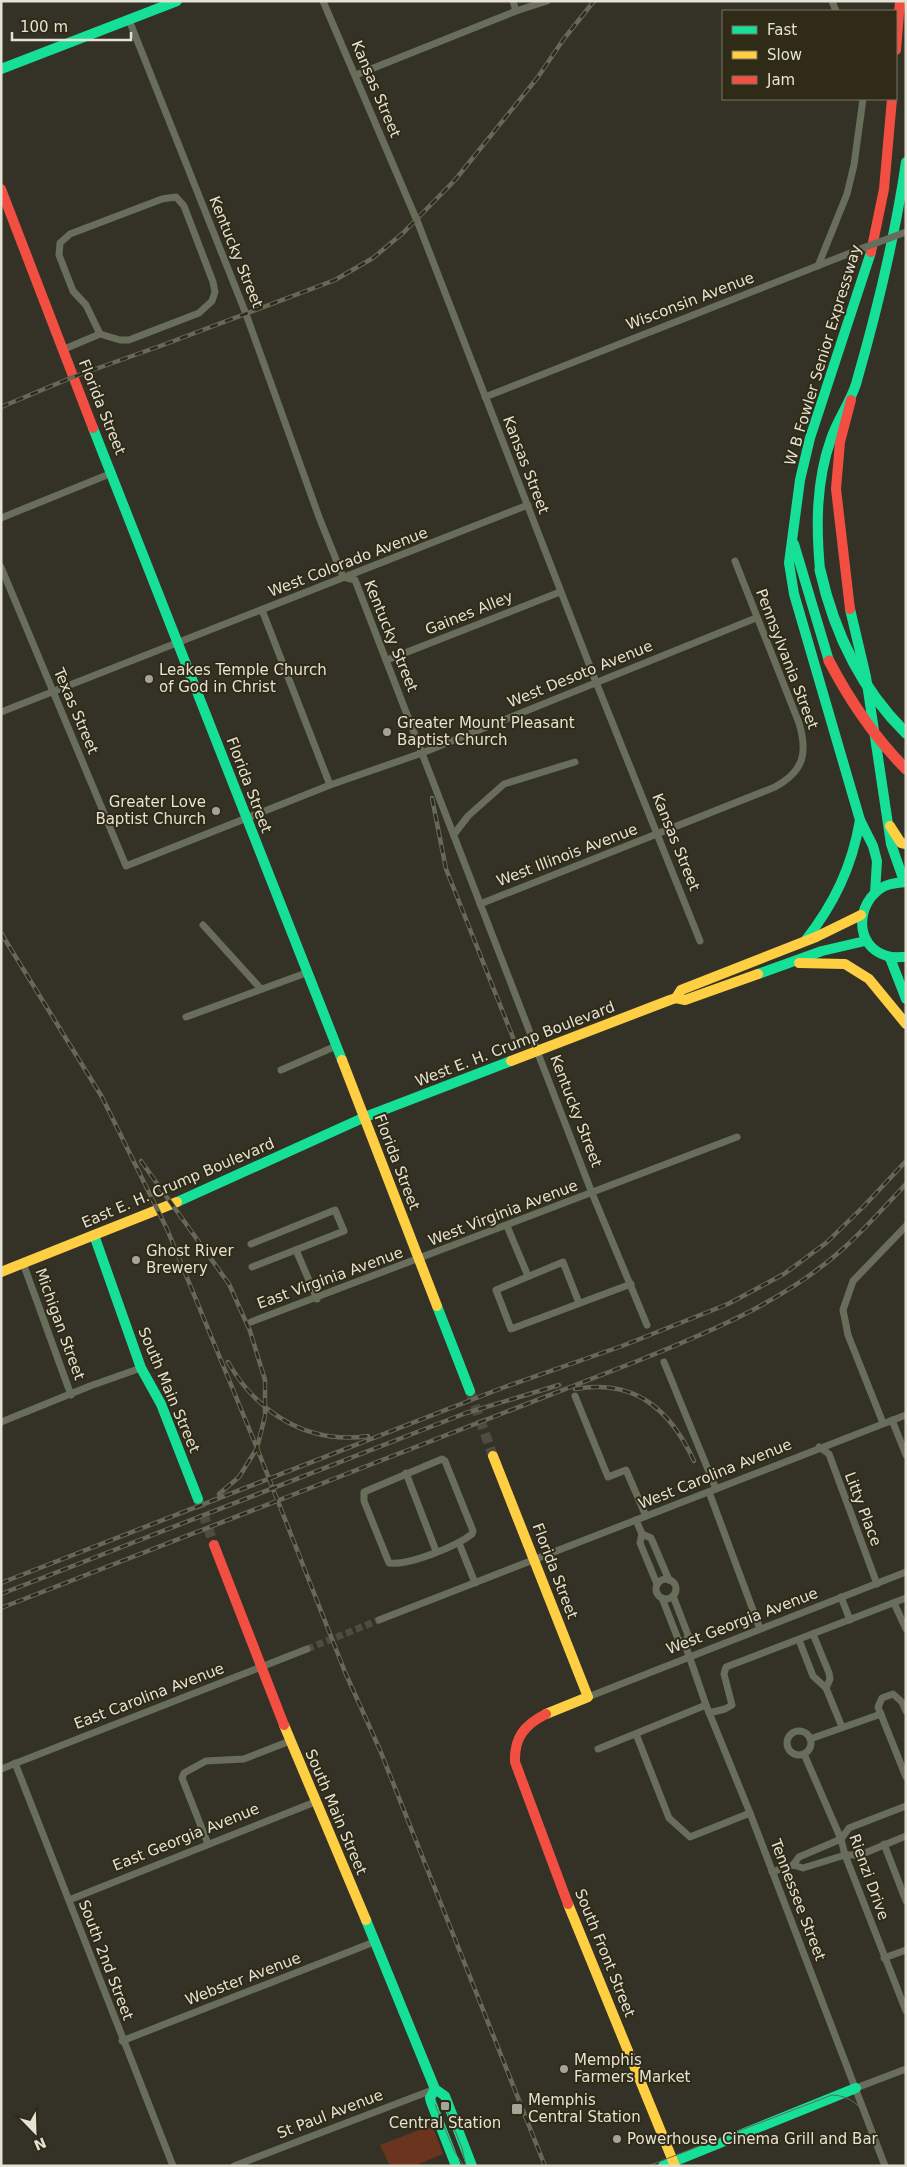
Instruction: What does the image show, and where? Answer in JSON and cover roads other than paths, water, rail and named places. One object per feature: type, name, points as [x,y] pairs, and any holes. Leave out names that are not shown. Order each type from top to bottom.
[{"type":"main road","points":[[1,69],[177,1]]},
{"type":"main road","points":[[897,38],[900,1]]},
{"type":"main road","name":"W B Fowler Senior Expressway","points":[[892,100],[884,189],[876,231],[868,266],[810,438],[800,480],[792,539],[829,660],[854,708],[881,746],[906,769]]},
{"type":"main road","points":[[906,162],[892,249],[840,442],[836,489],[847,594],[866,677],[880,781],[894,859],[905,881],[882,886],[874,893],[861,915],[860,922],[865,941],[890,958],[906,957]]},
{"type":"main road","name":"Florida Street","points":[[1,189],[62,350],[112,473],[306,973],[365,1118],[418,1260],[470,1391]]},
{"type":"main road","points":[[851,400],[838,419],[827,451],[817,516],[820,570],[826,602],[837,632],[884,709],[906,733]]},
{"type":"main road","points":[[792,539],[789,563],[794,594],[860,820],[873,846],[877,861],[874,893]]},
{"type":"main road","points":[[805,941],[829,912],[840,890],[856,848],[860,820]]},
{"type":"main road","points":[[887,821],[901,843],[906,844]]},
{"type":"main road","name":"West E. H. Crump Boulevard","points":[[365,1118],[676,998],[682,990],[805,941],[861,915]]},
{"type":"main road","name":"West E. H. Crump Boulevard","points":[[676,998],[685,1000],[822,951],[865,941]]},
{"type":"main road","points":[[890,958],[906,999]]},
{"type":"main road","points":[[788,964],[845,964],[868,979],[906,1024]]},
{"type":"main road","name":"East E. H. Crump Boulevard","points":[[1,1272],[206,1191],[365,1118]]},
{"type":"main road","name":"South Main Street","points":[[94,1235],[141,1368],[161,1404],[198,1499]]},
{"type":"main road","name":"Florida Street","points":[[494,1456],[588,1697]]},
{"type":"main road","name":"South Main Street","points":[[214,1545],[315,1802],[334,1840],[435,2089],[445,2096],[472,2166]]},
{"type":"main road","name":"South Front Street","points":[[588,1697],[528,1724],[517,1738],[514,1749],[515,1762],[554,1869],[670,2164]]},
{"type":"main road","points":[[670,2164],[737,2135],[856,2088]]},
{"type":"main road","name":"South Main Street","points":[[435,2089],[430,2098],[431,2102],[456,2166]]},
{"type":"street","name":"Kansas Street","points":[[323,1],[418,223],[560,592],[659,834],[700,941]]},
{"type":"street","points":[[512,1],[516,11]]},
{"type":"street","points":[[356,75],[516,11],[547,1]]},
{"type":"street","name":"Kentucky Street","points":[[129,20],[246,314],[319,517],[343,577],[355,580],[455,833],[480,904],[592,1192],[647,1325]]},
{"type":"street","points":[[818,266],[847,194],[854,165],[863,100]]},
{"type":"street","points":[[62,350],[100,334],[120,340],[129,340],[199,313],[212,301],[216,292],[213,282],[184,206],[176,197],[162,199],[70,234],[60,243],[59,255],[73,290],[86,305],[100,334]]},
{"type":"street","name":"Wisconsin Avenue","points":[[485,397],[906,232]]},
{"type":"street","points":[[1,518],[112,473]]},
{"type":"street","name":"West Colorado Avenue","points":[[1,712],[528,505]]},
{"type":"street","name":"Pennsylvania Street","points":[[734,561],[802,734],[804,754],[798,768]]},
{"type":"street","name":"Texas Street","points":[[1,567],[126,866]]},
{"type":"street","name":"Gaines Alley","points":[[387,660],[560,592]]},
{"type":"street","points":[[262,610],[330,785]]},
{"type":"street","name":"West Desoto Avenue","points":[[126,866],[330,785],[422,753],[756,618]]},
{"type":"street","points":[[455,833],[468,816],[504,784],[575,762]]},
{"type":"street","name":"West Illinois Avenue","points":[[480,904],[775,787],[798,768]]},
{"type":"street","points":[[203,925],[261,989]]},
{"type":"street","points":[[186,1017],[306,973]]},
{"type":"street","points":[[281,1070],[336,1046]]},
{"type":"street","name":"West Virginia Avenue","points":[[418,1260],[738,1137]]},
{"type":"street","points":[[251,1244],[335,1210],[344,1231],[252,1268]]},
{"type":"street","points":[[507,1226],[528,1276]]},
{"type":"street","points":[[883,1423],[848,1335],[843,1310],[853,1281],[906,1226]]},
{"type":"street","points":[[296,1250],[317,1299]]},
{"type":"street","name":"East Virginia Avenue","points":[[251,1322],[418,1260]]},
{"type":"street","points":[[580,1303],[562,1262],[498,1288],[496,1293],[511,1329],[631,1284]]},
{"type":"street","name":"Michigan Street","points":[[23,1263],[71,1395]]},
{"type":"street","points":[[664,1362],[712,1491],[760,1629]]},
{"type":"street","points":[[1,1422],[141,1368]]},
{"type":"street","points":[[575,1396],[608,1477],[626,1470],[646,1516]]},
{"type":"street","name":"West Carolina Avenue","points":[[535,1560],[819,1447],[906,1415]]},
{"type":"street","points":[[892,1420],[906,1455]]},
{"type":"street","name":"Litty Place","points":[[819,1447],[829,1454],[876,1584]]},
{"type":"street","points":[[438,1460],[445,1461],[473,1531],[472,1534],[459,1543],[397,1564],[389,1563],[364,1501],[363,1494],[366,1490],[406,1473],[438,1460]]},
{"type":"street","points":[[406,1473],[436,1551]]},
{"type":"street","points":[[636,1520],[642,1534],[640,1543],[657,1584],[656,1591],[662,1598],[668,1599],[673,1596],[675,1587],[669,1580],[651,1538],[642,1534]]},
{"type":"street","points":[[459,1543],[475,1583]]},
{"type":"street","points":[[379,1620],[535,1560]]},
{"type":"street","name":"West Georgia Avenue","points":[[588,1697],[906,1572]]},
{"type":"street","points":[[657,1584],[662,1580],[669,1580]]},
{"type":"street","name":"Tennessee Street","points":[[673,1596],[688,1634],[685,1644],[706,1706],[750,1812],[885,2166]]},
{"type":"street","points":[[841,1597],[850,1620]]},
{"type":"street","name":"Tennessee Street","points":[[662,1598],[678,1639],[685,1644]]},
{"type":"street","points":[[710,1714],[725,1710],[732,1704],[724,1674],[726,1667],[906,1598]]},
{"type":"street","points":[[894,1603],[906,1628]]},
{"type":"street","points":[[812,1634],[830,1673],[830,1679],[826,1688]]},
{"type":"street","points":[[799,1640],[813,1676],[818,1683],[826,1688],[842,1727]]},
{"type":"street","name":"East Carolina Avenue","points":[[1,1769],[307,1649]]},
{"type":"street","points":[[906,1711],[904,1702],[893,1694],[882,1698],[878,1707],[906,1777]]},
{"type":"street","points":[[598,1749],[706,1706]]},
{"type":"street","points":[[810,1739],[881,1714]]},
{"type":"street","points":[[797,1732],[805,1733],[810,1739],[809,1749],[804,1754],[796,1755],[789,1750],[788,1739],[797,1732]]},
{"type":"street","points":[[636,1734],[669,1818],[690,1837],[750,1812]]},
{"type":"street","points":[[208,1844],[182,1778],[184,1773],[206,1761],[246,1758],[290,1741]]},
{"type":"street","name":"Rienzi Drive","points":[[804,1754],[841,1839],[845,1855],[906,2011]]},
{"type":"street","name":"South 2nd Street","points":[[15,1763],[122,2041],[173,2166]]},
{"type":"street","name":"East Georgia Avenue","points":[[69,1900],[315,1802]]},
{"type":"street","points":[[772,1872],[793,1865],[799,1857],[841,1839],[849,1828],[906,1806]]},
{"type":"street","points":[[793,1865],[803,1868],[845,1855],[860,1855],[906,1836]]},
{"type":"street","points":[[884,1844],[906,1901]]},
{"type":"street","name":"Webster Avenue","points":[[122,2041],[374,1942]]},
{"type":"street","points":[[884,1958],[906,1950]]},
{"type":"street","points":[[856,2088],[906,2069]]},
{"type":"street","name":"St Paul Avenue","points":[[234,2166],[435,2089]]},
{"type":"tunnel","points":[[470,1391],[493,1456]]},
{"type":"tunnel","points":[[198,1499],[214,1545]]},
{"type":"tunnel","points":[[307,1649],[379,1620]]},
{"type":"tram line","points":[[648,2166],[832,2095],[844,2097],[855,2103],[869,2120],[886,2166]]},
{"type":"tram line","points":[[443,2101],[462,2148],[466,2166]]},
{"type":"tram line","points":[[435,2104],[454,2151],[464,2166]]},
{"type":"railway","points":[[1,407],[73,377],[335,280],[373,258],[403,233],[455,180],[538,77],[563,40],[594,1]]},
{"type":"railway","points":[[432,798],[446,869],[514,1040]]},
{"type":"railway","points":[[1,933],[102,1097],[167,1229],[257,1448],[345,1672],[380,1750],[545,2166]]},
{"type":"railway","points":[[141,1161],[229,1284],[250,1331],[265,1380],[265,1416],[257,1448],[239,1477],[219,1494]]},
{"type":"railway","points":[[1,1583],[502,1388],[622,1346],[728,1304],[784,1274],[826,1243],[906,1161]]},
{"type":"railway","points":[[1,1608],[694,1338],[748,1312],[799,1283],[845,1247],[906,1184]]},
{"type":"railway","points":[[228,1362],[254,1396],[286,1422],[305,1430],[325,1435],[346,1437],[368,1436]]},
{"type":"railway","points":[[1,1594],[466,1413],[559,1385]]},
{"type":"railway","points":[[575,1389],[596,1387],[616,1389],[633,1394],[648,1402],[674,1426],[694,1461]]},
{"type":"place","name":"Leakes Temple Church of God in Christ","points":[[149,679]]},
{"type":"place","name":"Greater Mount Pleasant Baptist Church","points":[[387,732]]},
{"type":"place","name":"Greater Love Baptist Church","points":[[216,811]]},
{"type":"place","name":"Ghost River Brewery","points":[[136,1260]]},
{"type":"place","name":"Memphis Farmers Market","points":[[564,2069]]},
{"type":"place","name":"Central Station","points":[[445,2106]]},
{"type":"place","name":"Memphis Central Station","points":[[517,2109]]},
{"type":"place","name":"Powerhouse Cinema Grill and Bar","points":[[617,2139]]}]
